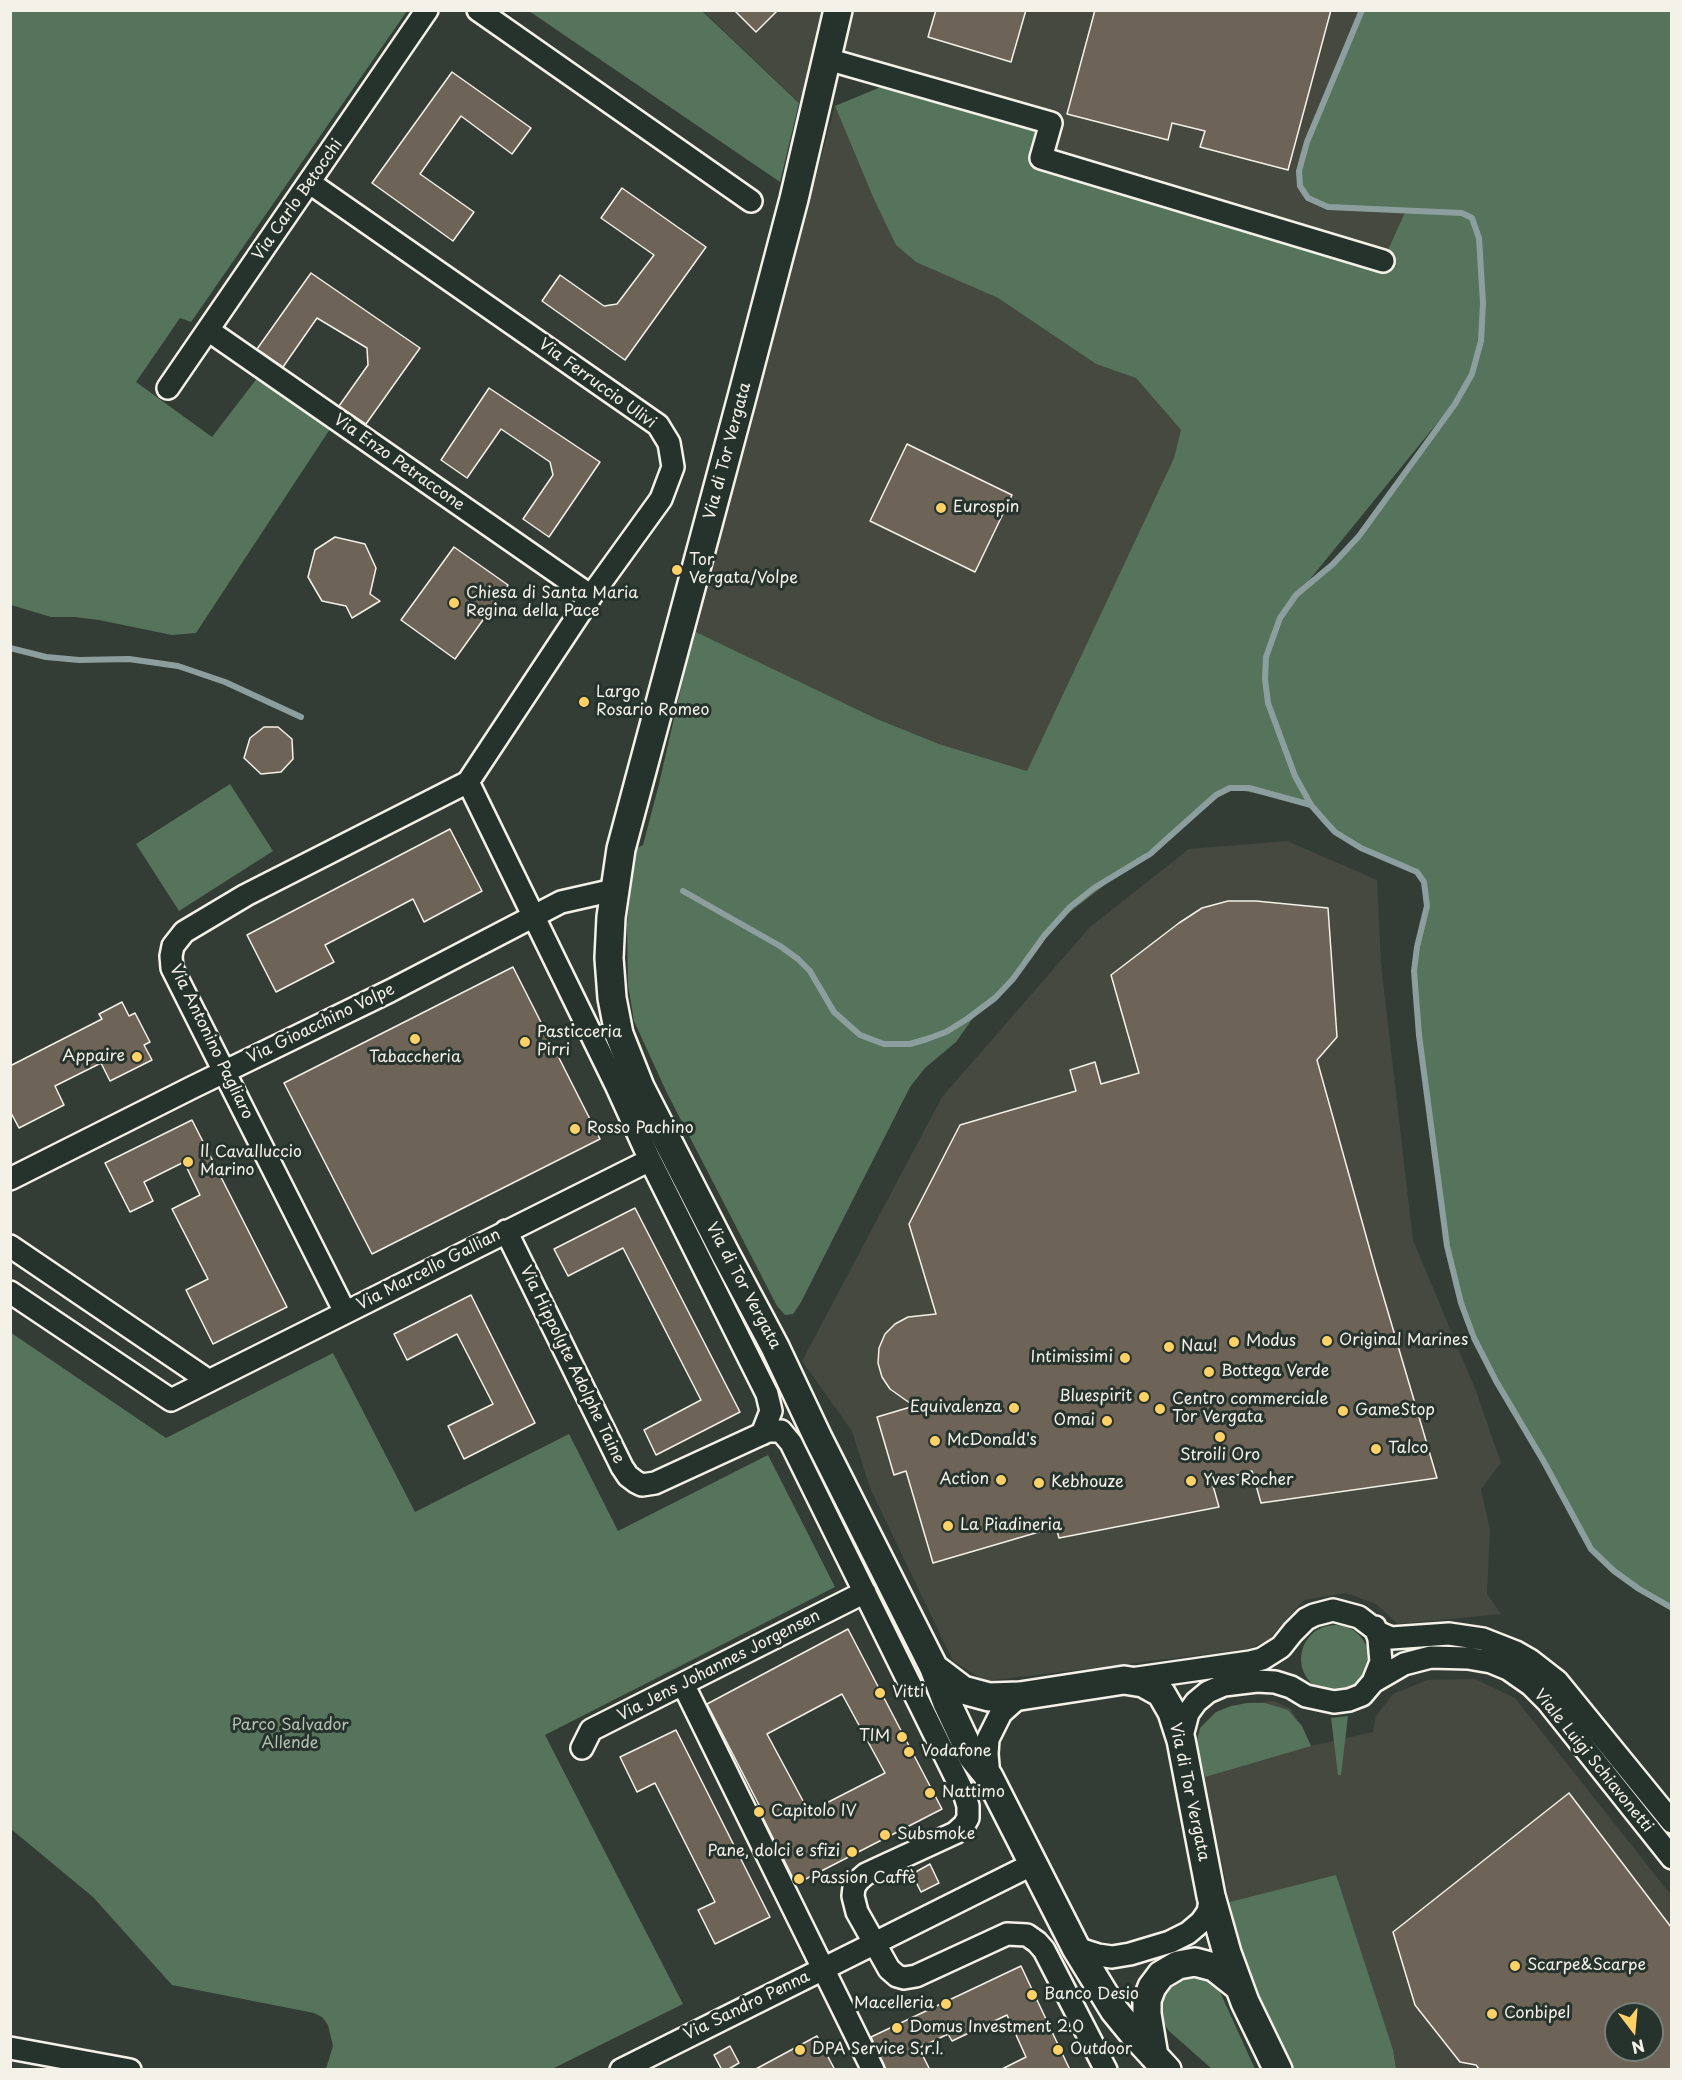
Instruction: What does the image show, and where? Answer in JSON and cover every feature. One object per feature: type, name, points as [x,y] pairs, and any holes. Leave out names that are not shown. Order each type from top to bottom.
[{"type":"main road","name":"Via di Tor Vergata","points":[[838,10],[742,397],[621,849],[610,917],[609,958],[612,998],[619,1034],[631,1068],[775,1347],[818,1438],[934,1668],[972,1756],[989,1777],[1076,1948],[1119,2017],[1161,2063]]},
{"type":"main road","name":"Via di Tor Vergata","points":[[934,1668],[955,1685],[971,1694],[989,1698],[1020,1696],[1124,1680],[1143,1683],[1161,1693],[1173,1712],[1181,1740],[1210,1896],[1238,1986],[1278,2070]]},
{"type":"main road","points":[[1161,2063],[1147,2014],[1147,2000],[1152,1987],[1161,1975],[1178,1965],[1195,1962],[1214,1967],[1238,1986]]},
{"type":"street","name":"Via Carlo Betocchi","points":[[168,388],[427,10]]},
{"type":"street","points":[[478,10],[751,201]]},
{"type":"street","points":[[827,59],[1051,123],[1041,158],[1383,261]]},
{"type":"street","name":"Via Ferruccio Ulivi","points":[[310,183],[658,425],[669,443],[673,467],[662,499],[591,596],[468,782]]},
{"type":"street","name":"Via Enzo Petraccone","points":[[208,330],[591,596]]},
{"type":"street","name":"Via di Tor Vergata","points":[[468,782],[650,1160],[767,1394],[772,1432]]},
{"type":"street","name":"Via Antonino Pagliaro","points":[[345,1312],[172,968],[172,951],[176,940],[184,932],[246,895],[468,782]]},
{"type":"street","points":[[534,915],[561,902],[614,890]]},
{"type":"street","name":"Via Gioacchino Volpe","points":[[10,1179],[390,991],[534,915]]},
{"type":"street","name":"Via Marcello Gallian","points":[[10,1292],[171,1400],[650,1160]]},
{"type":"street","name":"Via Hippolyte Adolphe Taine","points":[[506,1231],[628,1476],[642,1485],[655,1483],[772,1432]]},
{"type":"street","points":[[10,1246],[209,1381]]},
{"type":"street","points":[[772,1432],[787,1437],[794,1450],[965,1796],[969,1811],[964,1825],[949,1836],[873,1871],[859,1880],[854,1887],[855,1906],[873,1943],[891,1972],[897,1976],[909,1978],[928,1972],[1007,1934],[1020,1934],[1033,1938],[1044,1950],[1106,2070]]},
{"type":"street","points":[[794,1450],[818,1438]]},
{"type":"street","name":"Via Jens Johannes Jorgensen","points":[[582,1748],[591,1730],[865,1592]]},
{"type":"street","name":"Viale Luigi Schiavonetti","points":[[1124,1680],[1262,1659],[1281,1647],[1306,1619],[1333,1610],[1351,1614],[1375,1628],[1382,1635],[1391,1638],[1439,1634],[1477,1637],[1501,1645],[1530,1660],[1564,1688],[1671,1822]]},
{"type":"street","points":[[1373,1683],[1381,1662],[1379,1640],[1375,1628]]},
{"type":"street","name":"Viale Luigi Schiavonetti","points":[[1181,1740],[1188,1713],[1196,1702],[1208,1692],[1224,1685],[1257,1680],[1275,1682],[1291,1687],[1306,1696],[1334,1702],[1362,1695],[1373,1683],[1404,1664],[1431,1657],[1468,1658],[1491,1662],[1508,1669],[1531,1685],[1547,1701],[1671,1858]]},
{"type":"street","points":[[683,1684],[873,2070]]},
{"type":"street","name":"Via di Tor Vergata","points":[[989,1777],[988,1739],[993,1726],[1009,1704],[1020,1696]]},
{"type":"street","name":"Via Sandro Penna","points":[[621,2070],[1033,1864]]},
{"type":"street","points":[[1076,1948],[1112,1957],[1170,1942],[1188,1933],[1201,1922],[1208,1912],[1210,1896]]},
{"type":"street","points":[[10,2048],[130,2070]]},
{"type":"shaded area","points":[[703,11],[826,11],[802,105]]},
{"type":"shaded area","points":[[851,11],[1362,11],[1314,121],[1405,211],[1383,261],[1041,158],[837,62]]},
{"type":"shaded area","points":[[835,106],[873,197],[964,282],[998,298],[1096,364],[1136,378],[1181,430],[1174,458],[1027,771],[939,744],[877,719],[694,631]]},
{"type":"shaded area","points":[[1287,841],[1377,880],[1381,964],[1413,1240],[1476,1391],[1501,1463],[1481,1489],[1490,1530],[1487,1594],[1501,1614],[1398,1624],[1376,1604],[1346,1593],[1304,1600],[1269,1639],[1249,1649],[986,1681],[953,1661],[870,1488],[852,1431],[802,1361],[942,1097],[1090,927],[1189,849]]},
{"type":"shaded area","points":[[1475,1679],[1515,1698],[1671,1895],[1671,2069],[1289,2069],[1244,1972],[1197,1734],[1216,1712],[1247,1703],[1274,1701],[1291,1709],[1311,1746],[1373,1732],[1376,1716],[1393,1694],[1427,1680]]},
{"type":"green space","points":[[10,11],[407,11],[191,322],[180,318],[136,382],[212,437],[258,377],[330,429],[196,633],[172,635],[99,620],[51,617],[11,605]]},
{"type":"green space","points":[[529,11],[702,11],[799,103],[780,182]]},
{"type":"green space","points":[[1362,11],[1671,11],[1671,1608],[1614,1571],[1591,1549],[1544,1462],[1488,1367],[1466,1318],[1454,1278],[1445,1234],[1419,1035],[1414,971],[1427,906],[1424,882],[1417,872],[1379,857],[1343,837],[1311,805],[1230,788],[1053,925],[1013,979],[995,998],[978,1011],[956,1042],[925,1068],[910,1087],[793,1314],[785,1315],[777,1306],[666,1091],[634,1021],[628,985],[627,924],[635,849],[643,845],[694,631],[877,719],[939,744],[1027,771],[1174,458],[1181,430],[1136,378],[1096,364],[998,298],[916,262],[896,245],[835,106],[883,86],[1051,123],[1041,158],[1383,261],[1405,212],[1341,209],[1322,205],[1303,192],[1298,179],[1300,163],[1314,121]],"holes":[[[1456,400],[1359,536],[1333,564],[1302,589]]]},
{"type":"green space","points":[[230,784],[273,851],[179,911],[136,844]]},
{"type":"green space","name":"Parco Salvador Allende","points":[[10,1332],[166,1438],[333,1353],[415,1512],[569,1434],[618,1531],[768,1455],[835,1587],[545,1735],[683,2004],[552,2069],[326,2069],[333,2046],[328,2025],[322,2017],[314,2013],[172,1985],[93,1897],[11,1829]]},
{"type":"green space","points":[[1342,1625],[1354,1631],[1363,1640],[1369,1652],[1367,1672],[1359,1683],[1342,1693],[1328,1693],[1311,1683],[1303,1672],[1301,1652],[1311,1635],[1322,1627]]},
{"type":"green space","points":[[1247,1703],[1265,1703],[1288,1710],[1302,1726],[1311,1746],[1205,1777],[1197,1742],[1200,1728],[1216,1712]]},
{"type":"green space","points":[[1348,1716],[1341,1775],[1338,1775],[1331,1718]]},
{"type":"green space","points":[[1336,1875],[1393,2050],[1396,2069],[1289,2069],[1244,1972],[1230,1902]]},
{"type":"green space","points":[[1193,1978],[1204,1979],[1220,1992],[1255,2069],[1212,2069],[1169,2031],[1163,2022],[1162,2002],[1174,1985]]},
{"type":"building","points":[[734,10],[778,10],[756,32]]},
{"type":"building","points":[[936,10],[1026,10],[1011,62],[928,37]]},
{"type":"building","points":[[1095,10],[1331,10],[1288,170],[1200,147],[1205,131],[1172,123],[1168,140],[1067,114]]},
{"type":"building","points":[[452,72],[531,128],[512,154],[461,116],[420,174],[474,212],[453,241],[372,183]]},
{"type":"building","points":[[622,188],[706,247],[625,360],[542,301],[560,275],[604,306],[617,304],[654,255],[601,218]]},
{"type":"building","points":[[311,273],[420,348],[366,424],[339,406],[368,365],[367,348],[317,318],[283,367],[257,349]]},
{"type":"building","points":[[489,388],[600,462],[549,537],[523,519],[553,475],[550,462],[501,429],[467,478],[441,460]]},
{"type":"building","name":"Eurospin","points":[[907,444],[1012,495],[975,572],[870,521]]},
{"type":"building","points":[[335,537],[365,544],[376,568],[370,594],[380,601],[352,618],[346,606],[322,601],[308,577],[315,550]]},
{"type":"building","name":"Chiesa di Santa Maria Regina della Pace","points":[[454,547],[508,585],[455,659],[401,620]]},
{"type":"building","points":[[264,727],[278,727],[292,739],[293,759],[281,772],[261,774],[244,758],[250,738]]},
{"type":"building","points":[[450,829],[482,891],[424,922],[413,899],[325,945],[334,962],[276,992],[247,935]]},
{"type":"building","points":[[1228,901],[1256,901],[1328,908],[1337,1037],[1317,1060],[1437,1478],[1261,1503],[1252,1471],[1212,1482],[1219,1507],[1059,1538],[1056,1527],[933,1563],[906,1471],[894,1475],[877,1417],[914,1406],[890,1389],[882,1377],[878,1363],[879,1348],[885,1334],[895,1324],[908,1317],[936,1314],[909,1224],[960,1125],[1076,1091],[1070,1070],[1095,1062],[1101,1084],[1139,1073],[1111,975],[1202,908]]},
{"type":"building","points":[[513,967],[600,1139],[372,1254],[284,1083]]},
{"type":"building","points":[[122,1002],[129,1016],[135,1013],[150,1042],[144,1045],[152,1060],[110,1081],[101,1063],[55,1086],[64,1105],[19,1128],[10,1111],[10,1066],[102,1019],[99,1014]]},
{"type":"building","points":[[192,1120],[287,1307],[213,1344],[186,1290],[208,1279],[172,1209],[200,1195],[184,1162],[144,1182],[153,1201],[130,1212],[105,1163]]},
{"type":"building","points":[[635,1208],[740,1412],[656,1455],[644,1430],[701,1400],[623,1248],[568,1276],[554,1249]]},
{"type":"building","points":[[471,1295],[535,1423],[464,1459],[448,1426],[493,1404],[457,1334],[407,1360],[394,1334]]},
{"type":"building","points":[[848,1629],[942,1809],[796,1884],[757,1806],[759,1805],[707,1704]],"holes":[[[842,1694],[885,1773],[809,1812],[767,1734]]]},
{"type":"building","points":[[676,1730],[770,1917],[715,1944],[698,1910],[715,1902],[655,1783],[637,1792],[620,1757]]},
{"type":"building","points":[[1569,1793],[1671,1927],[1671,2070],[1480,2070],[1476,2065],[1460,2062],[1415,2005],[1393,1932]]},
{"type":"building","points":[[930,1864],[939,1883],[921,1892],[912,1874]]},
{"type":"building","points":[[1021,1966],[1070,2070],[1000,2070],[1026,2057],[1007,2015],[952,2041],[948,2034],[919,2048],[930,2070],[886,2070],[871,2037]]},
{"type":"building","points":[[817,2036],[835,2070],[754,2070]]},
{"type":"building","points":[[730,2046],[739,2063],[727,2070],[722,2070],[714,2055]]},
{"type":"waterway","points":[[1362,10],[1307,142],[1299,171],[1300,186],[1308,198],[1328,207],[1462,213],[1472,218],[1479,238],[1483,303],[1481,341],[1472,374],[1455,404],[1359,536],[1333,564],[1296,595],[1280,618],[1266,657],[1265,679],[1268,703],[1295,776],[1311,805],[1335,832],[1361,848],[1417,872],[1424,882],[1427,906],[1414,971],[1419,1035],[1447,1246],[1461,1303],[1474,1338],[1591,1549],[1614,1571],[1672,1608]]},
{"type":"waterway","points":[[10,648],[46,657],[79,660],[129,659],[178,666],[225,682],[301,717]]},
{"type":"waterway","points":[[683,891],[780,946],[798,959],[810,971],[834,1012],[860,1035],[884,1044],[910,1044],[946,1032],[995,998],[1013,979],[1044,936],[1070,907],[1094,888],[1150,854],[1216,795],[1230,788],[1249,788],[1311,805]]},
{"type":"place","name":"Eurospin","points":[[941,508]]},
{"type":"place","name":"Tor Vergata/Volpe","points":[[677,570]]},
{"type":"place","name":"Chiesa di Santa Maria Regina della Pace","points":[[454,603]]},
{"type":"place","name":"Largo Rosario Romeo","points":[[584,702]]},
{"type":"place","name":"Tabaccheria","points":[[415,1039]]},
{"type":"place","name":"Pasticceria Pirri","points":[[525,1042]]},
{"type":"place","name":"Appaire","points":[[137,1057]]},
{"type":"place","name":"Rosso Pachino","points":[[575,1129]]},
{"type":"place","name":"Il Cavalluccio Marino","points":[[188,1162]]},
{"type":"place","name":"Original Marines","points":[[1327,1341]]},
{"type":"place","name":"Modus","points":[[1234,1342]]},
{"type":"place","name":"Nau!","points":[[1169,1347]]},
{"type":"place","name":"Intimissimi","points":[[1125,1358]]},
{"type":"place","name":"Bottega Verde","points":[[1209,1372]]},
{"type":"place","name":"Bluespirit","points":[[1144,1397]]},
{"type":"place","name":"Equivalenza","points":[[1014,1408]]},
{"type":"place","name":"Centro commerciale Tor Vergata","points":[[1160,1409]]},
{"type":"place","name":"GameStop","points":[[1343,1411]]},
{"type":"place","name":"Omai","points":[[1107,1421]]},
{"type":"place","name":"Stroili Oro","points":[[1220,1437]]},
{"type":"place","name":"McDonald's","points":[[935,1441]]},
{"type":"place","name":"Talco","points":[[1376,1449]]},
{"type":"place","name":"Action","points":[[1001,1480]]},
{"type":"place","name":"Yves Rocher","points":[[1191,1481]]},
{"type":"place","name":"Kebhouze","points":[[1039,1483]]},
{"type":"place","name":"La Piadineria","points":[[948,1526]]},
{"type":"place","name":"Vitti","points":[[880,1693]]},
{"type":"place","name":"TIM","points":[[902,1737]]},
{"type":"place","name":"Vodafone","points":[[909,1752]]},
{"type":"place","name":"Nattimo","points":[[930,1793]]},
{"type":"place","name":"Capitolo IV","points":[[759,1812]]},
{"type":"place","name":"Subsmoke","points":[[885,1835]]},
{"type":"place","name":"Pane, dolci e sfizi","points":[[852,1852]]},
{"type":"place","name":"Passion Caffè","points":[[799,1879]]},
{"type":"place","name":"Scarpe&Scarpe","points":[[1515,1966]]},
{"type":"place","name":"Banco Desio","points":[[1032,1995]]},
{"type":"place","name":"Macelleria","points":[[946,2004]]},
{"type":"place","name":"Conbipel","points":[[1492,2014]]},
{"type":"place","name":"Domus Investment 2.0","points":[[897,2028]]},
{"type":"place","name":"DPA Service S.r.l.","points":[[800,2050]]},
{"type":"place","name":"Outdoor","points":[[1058,2050]]}]
